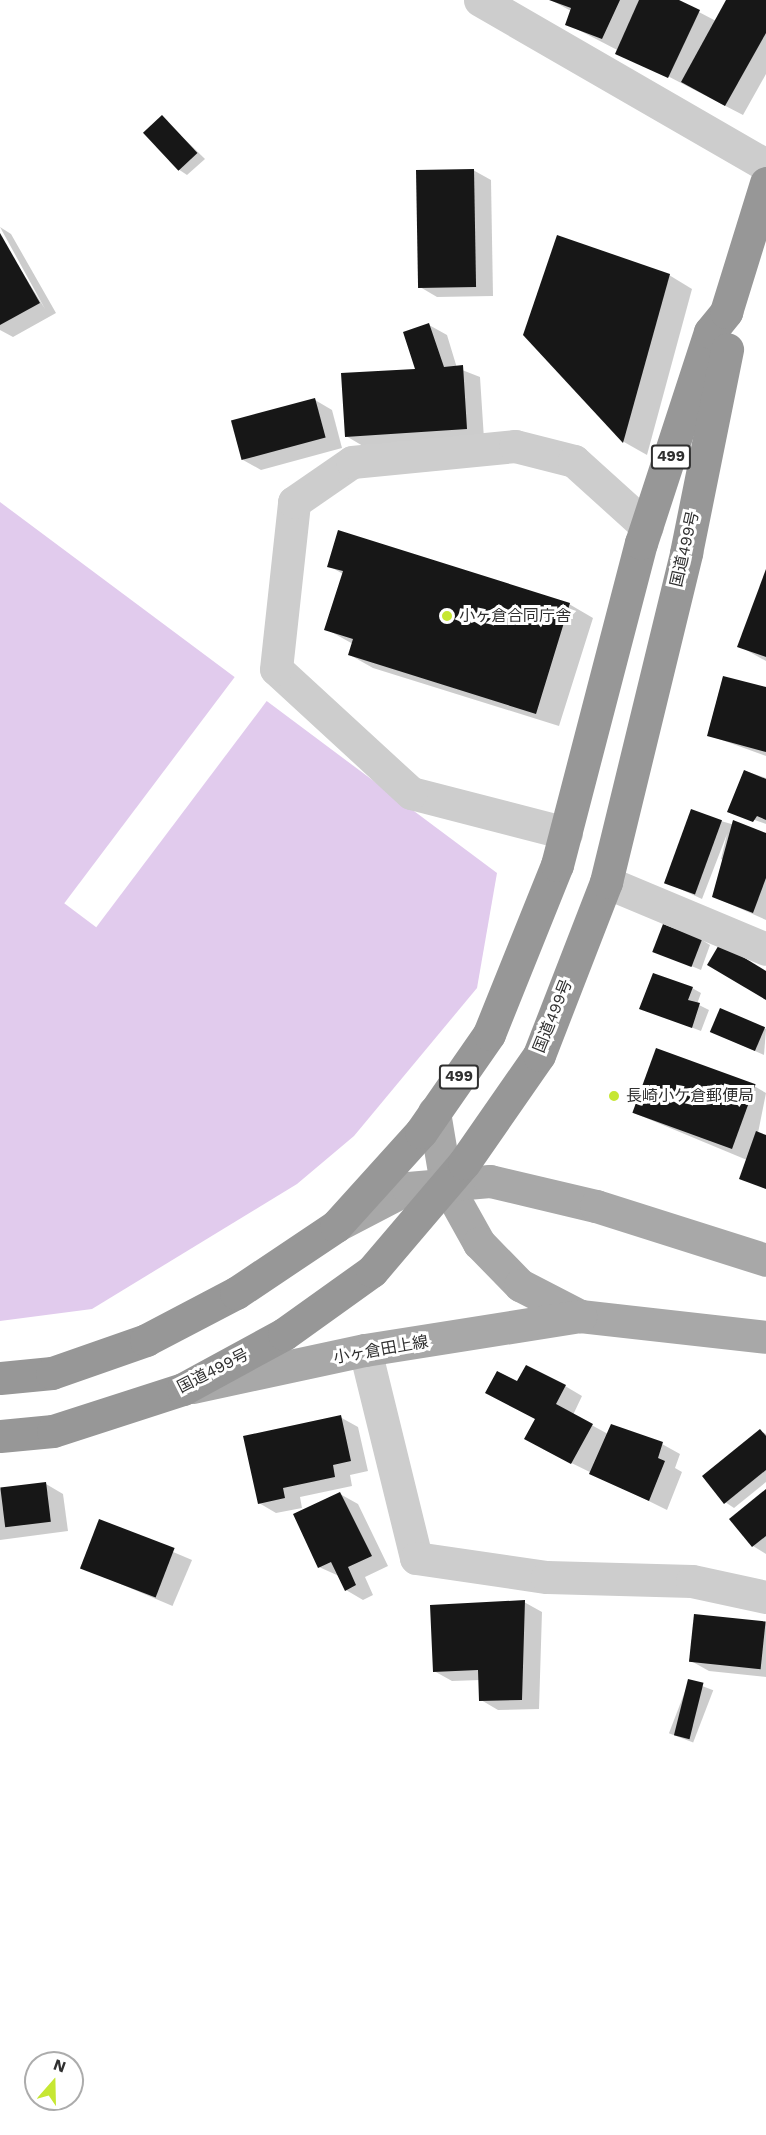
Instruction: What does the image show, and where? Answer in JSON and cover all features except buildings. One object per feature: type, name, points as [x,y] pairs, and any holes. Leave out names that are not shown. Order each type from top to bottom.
[{"type":"highway","name":"国道499号","points":[[0,1378],[52,1373],[146,1340],[236,1293],[336,1226],[434,1112],[489,1034],[566,832],[647,527],[710,332],[726,312],[766,183]]},
{"type":"highway","name":"国道499号","points":[[0,1436],[53,1431],[183,1389],[284,1334],[372,1271],[446,1184],[539,1055],[606,882],[686,552],[730,336],[726,312]]},
{"type":"main road","name":"小ヶ倉田上線","points":[[434,1112],[446,1184],[479,1243],[520,1286],[580,1316]]},
{"type":"main road","points":[[336,1226],[408,1188],[490,1181],[533,1189],[766,1260]]},
{"type":"main road","name":"小ヶ倉田上線","points":[[183,1389],[365,1350],[580,1316],[766,1337]]},
{"type":"street","points":[[480,0],[766,165]]},
{"type":"street","points":[[566,832],[411,793],[276,669],[294,502],[352,462],[515,446],[574,460],[647,527]]},
{"type":"street","points":[[606,882],[766,949]]},
{"type":"street","points":[[365,1350],[416,1558],[547,1577],[692,1581],[766,1597]]},
{"type":"shaded area","points":[[0,502],[497,873],[477,988],[354,1136],[297,1184],[92,1309],[0,1321]]},
{"type":"pier","points":[[237,674],[269,698],[96,927],[64,903]]},
{"type":"place","name":"小ヶ倉合同庁舎","points":[[447,616]]},
{"type":"place","name":"長崎小ケ倉郵便局","points":[[614,1096]]}]
